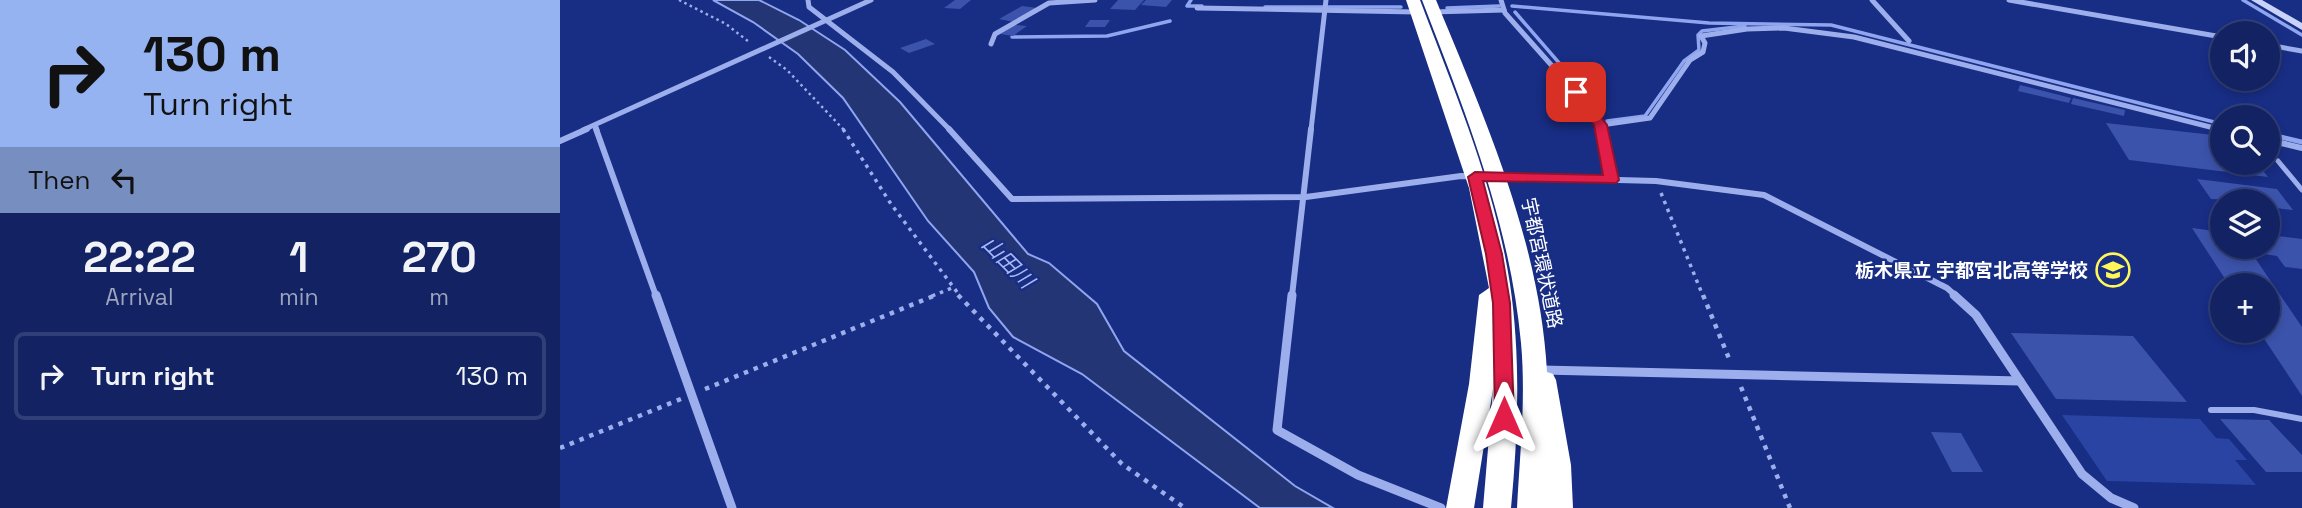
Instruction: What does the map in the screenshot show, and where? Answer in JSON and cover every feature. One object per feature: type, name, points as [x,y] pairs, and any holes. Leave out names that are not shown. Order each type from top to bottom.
[{"type":"highway","name":"宇都宮環状道路","points":[[1423,6],[1486,177],[1531,323],[1535,436],[1531,508]]},
{"type":"highway","name":"宇都宮環状道路","points":[[1486,177],[1502,314],[1505,367],[1497,507]]},
{"type":"highway","points":[[1455,503],[1480,384],[1494,254]]},
{"type":"highway","points":[[1531,323],[1542,370],[1556,465],[1559,508]]},
{"type":"street","points":[[808,0],[809,7],[919,96],[1012,199],[1306,197],[1461,176],[1656,181],[1764,195],[1947,288],[1976,314],[2082,474],[2111,498],[2134,508]]},
{"type":"street","points":[[560,141],[871,0]]},
{"type":"street","points":[[991,44],[995,34],[1049,3],[1094,0]]},
{"type":"street","points":[[1326,0],[1322,10],[1306,197],[1278,430],[1358,475],[1455,503]]},
{"type":"street","points":[[1501,0],[1504,10],[1594,112],[1601,125],[1611,180]]},
{"type":"street","points":[[1872,0],[1909,41]]},
{"type":"street","points":[[2009,0],[2210,35]]},
{"type":"street","points":[[2256,0],[2302,27]]},
{"type":"street","points":[[1196,8],[1322,10],[1423,6],[1504,10]]},
{"type":"street","points":[[1601,125],[1650,118],[1690,60],[1703,51],[1701,36],[1733,29],[1786,27],[1864,36],[1994,74],[2210,127]]},
{"type":"street","points":[[2280,47],[2302,51]]},
{"type":"street","points":[[595,125],[732,508]]},
{"type":"street","points":[[2280,143],[2302,148]]},
{"type":"street","points":[[1542,370],[1734,372],[2020,381]]},
{"type":"lane","points":[[2280,163],[2302,190]]},
{"type":"lane","points":[[2211,410],[2254,410],[2302,419]]},
{"type":"path","points":[[679,0],[726,24],[762,50],[839,122],[891,204],[952,288],[1031,374],[1122,464],[1185,508]]},
{"type":"path","points":[[1656,181],[1790,508]]},
{"type":"path","points":[[560,448],[952,288]]},
{"type":"shaded area","points":[[2062,415],[2200,419],[2216,438],[2229,439],[2247,460],[2235,460],[2256,485],[2107,481]]},
{"type":"water","name":"山田川","points":[[713,0],[759,0],[799,20],[845,50],[900,102],[1028,254],[1049,263],[1097,304],[1124,351],[1295,486],[1333,508],[1260,508],[1082,374],[1013,337],[989,308],[974,272],[928,221],[843,98],[798,54],[753,22]]},
{"type":"building","points":[[955,0],[971,0],[960,9],[944,8]]},
{"type":"building","points":[[1118,0],[1144,0],[1135,10],[1110,9]]},
{"type":"building","points":[[1146,0],[1172,0],[1166,7],[1141,5]]},
{"type":"building","points":[[1022,6],[1037,8],[1014,22],[999,19]]},
{"type":"building","points":[[1090,20],[1110,20],[1105,27],[1085,27]]},
{"type":"building","points":[[1015,25],[1027,26],[1013,36],[1000,34]]},
{"type":"building","points":[[926,39],[935,44],[909,53],[900,48]]},
{"type":"building","points":[[2020,85],[2071,98],[2069,103],[2018,91]]},
{"type":"building","points":[[2073,98],[2125,110],[2124,116],[2071,104]]},
{"type":"building","points":[[2106,123],[2210,135],[2210,170],[2129,160]]},
{"type":"building","points":[[2197,179],[2277,189],[2210,189],[2210,198]]},
{"type":"building","points":[[2280,193],[2293,210],[2280,208]]},
{"type":"building","points":[[2192,228],[2210,230],[2210,256]]},
{"type":"building","points":[[2280,236],[2302,239],[2302,269],[2285,267],[2279,259]]},
{"type":"building","points":[[2212,259],[2256,259],[2265,273],[2221,273]]},
{"type":"building","points":[[2280,295],[2302,327],[2302,396],[2267,343],[2280,343]]},
{"type":"building","points":[[2011,333],[2133,336],[2187,402],[2056,399]]},
{"type":"building","points":[[2220,419],[2269,420],[2302,455],[2302,472],[2266,472]]},
{"type":"building","points":[[1931,432],[1961,433],[1983,472],[1952,472]]},
{"type":"waterway","points":[[1191,0],[1187,6],[1202,6]]},
{"type":"waterway","points":[[2243,0],[2302,35]]},
{"type":"waterway","points":[[1447,8],[1499,6]]},
{"type":"waterway","points":[[1512,6],[1709,23],[1831,25],[2210,121]]},
{"type":"waterway","points":[[1265,7],[1401,7]]},
{"type":"waterway","points":[[1515,12],[1573,79]]},
{"type":"waterway","points":[[1012,37],[1107,36],[1170,21]]},
{"type":"waterway","points":[[1607,121],[1645,116],[1684,61],[1699,50],[1698,35],[1702,31],[1745,26]]},
{"type":"waterway","points":[[2280,137],[2302,142]]},
{"type":"place","name":"栃木県立 宇都宮北高等学校","points":[[2113,270]]},
{"type":"route","points":[[1504,418],[1504,336],[1501,303],[1494,254],[1475,177],[1611,180],[1601,125],[1594,112],[1576,92]]}]
